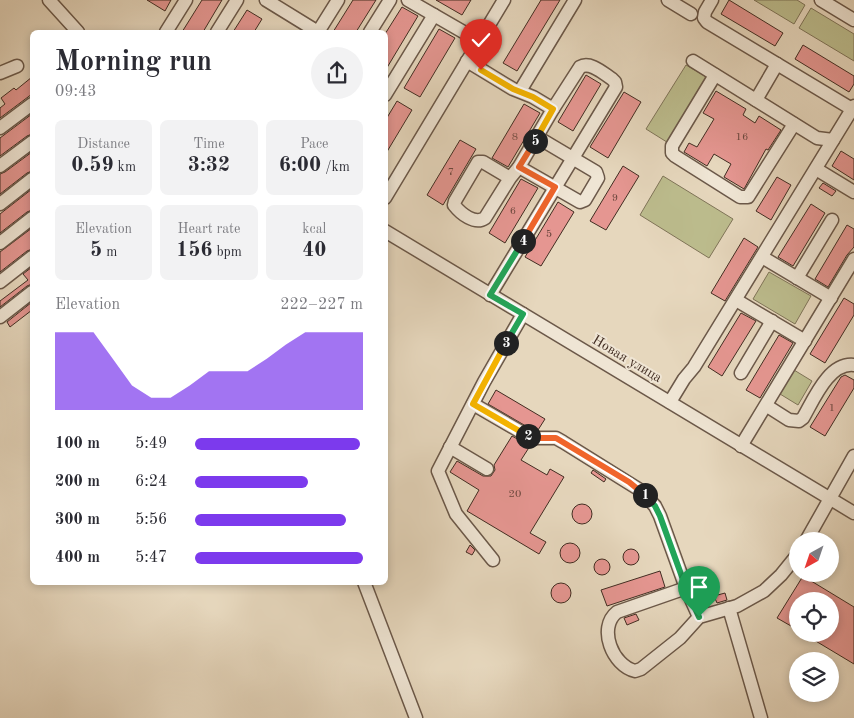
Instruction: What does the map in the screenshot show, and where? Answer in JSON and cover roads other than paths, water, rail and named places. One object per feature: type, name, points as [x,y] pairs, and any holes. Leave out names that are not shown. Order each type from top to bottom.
[{"type":"street","points":[[49,0],[76,30]]},
{"type":"street","points":[[167,30],[186,0]]},
{"type":"street","points":[[218,30],[236,0]]},
{"type":"street","points":[[266,0],[315,30]]},
{"type":"street","points":[[319,30],[338,0]]},
{"type":"street","points":[[371,30],[390,0]]},
{"type":"street","points":[[408,0],[479,42]]},
{"type":"street","points":[[388,193],[503,0]]},
{"type":"street","points":[[520,92],[575,0]]},
{"type":"street","points":[[668,0],[691,14]]},
{"type":"street","points":[[670,402],[736,300],[834,140],[849,124],[853,108],[707,22],[704,18],[705,12],[712,0]]},
{"type":"street","points":[[820,0],[854,20]]},
{"type":"street","points":[[388,90],[434,15]]},
{"type":"street","points":[[467,61],[553,109]]},
{"type":"street","points":[[692,61],[817,138],[834,140]]},
{"type":"street","points":[[490,295],[616,86],[615,82],[588,64],[580,66],[486,218],[476,221],[454,206],[455,201],[478,162],[483,162],[510,178]]},
{"type":"street","points":[[756,100],[777,64]]},
{"type":"street","points":[[0,73],[17,66]]},
{"type":"street","points":[[715,75],[672,146],[672,153],[740,197],[748,197],[794,124]]},
{"type":"street","points":[[0,128],[30,106]]},
{"type":"street","points":[[519,167],[580,202],[586,200],[598,178],[596,172],[536,137]]},
{"type":"street","points":[[0,166],[30,144]]},
{"type":"street","points":[[816,169],[854,192]]},
{"type":"street","points":[[0,204],[30,181]]},
{"type":"street","points":[[0,243],[30,220]]},
{"type":"street","points":[[797,278],[832,220]]},
{"type":"street","name":"Новая улица","points":[[388,233],[854,513]]},
{"type":"street","points":[[762,257],[831,298]]},
{"type":"street","points":[[0,282],[30,259]]},
{"type":"street","points":[[741,446],[854,260]]},
{"type":"street","points":[[0,318],[30,294]]},
{"type":"street","points":[[736,300],[805,341]]},
{"type":"street","points":[[493,560],[456,514],[438,475],[439,467],[523,314]]},
{"type":"street","points":[[741,374],[772,321]]},
{"type":"street","points":[[767,406],[789,420],[799,421],[803,418],[831,373],[842,365],[854,365]]},
{"type":"street","points":[[473,404],[528,436],[534,438],[556,438],[640,490],[655,506],[660,516],[686,588],[699,617]]},
{"type":"street","points":[[450,447],[487,469]]},
{"type":"street","points":[[811,532],[854,456]]},
{"type":"street","points":[[686,588],[615,614],[610,622],[609,635],[612,652],[630,670],[641,670],[680,638],[699,617],[746,602],[764,591],[781,576],[789,566]]},
{"type":"street","points":[[365,585],[416,718]]},
{"type":"street","points":[[729,608],[761,718]]}]
